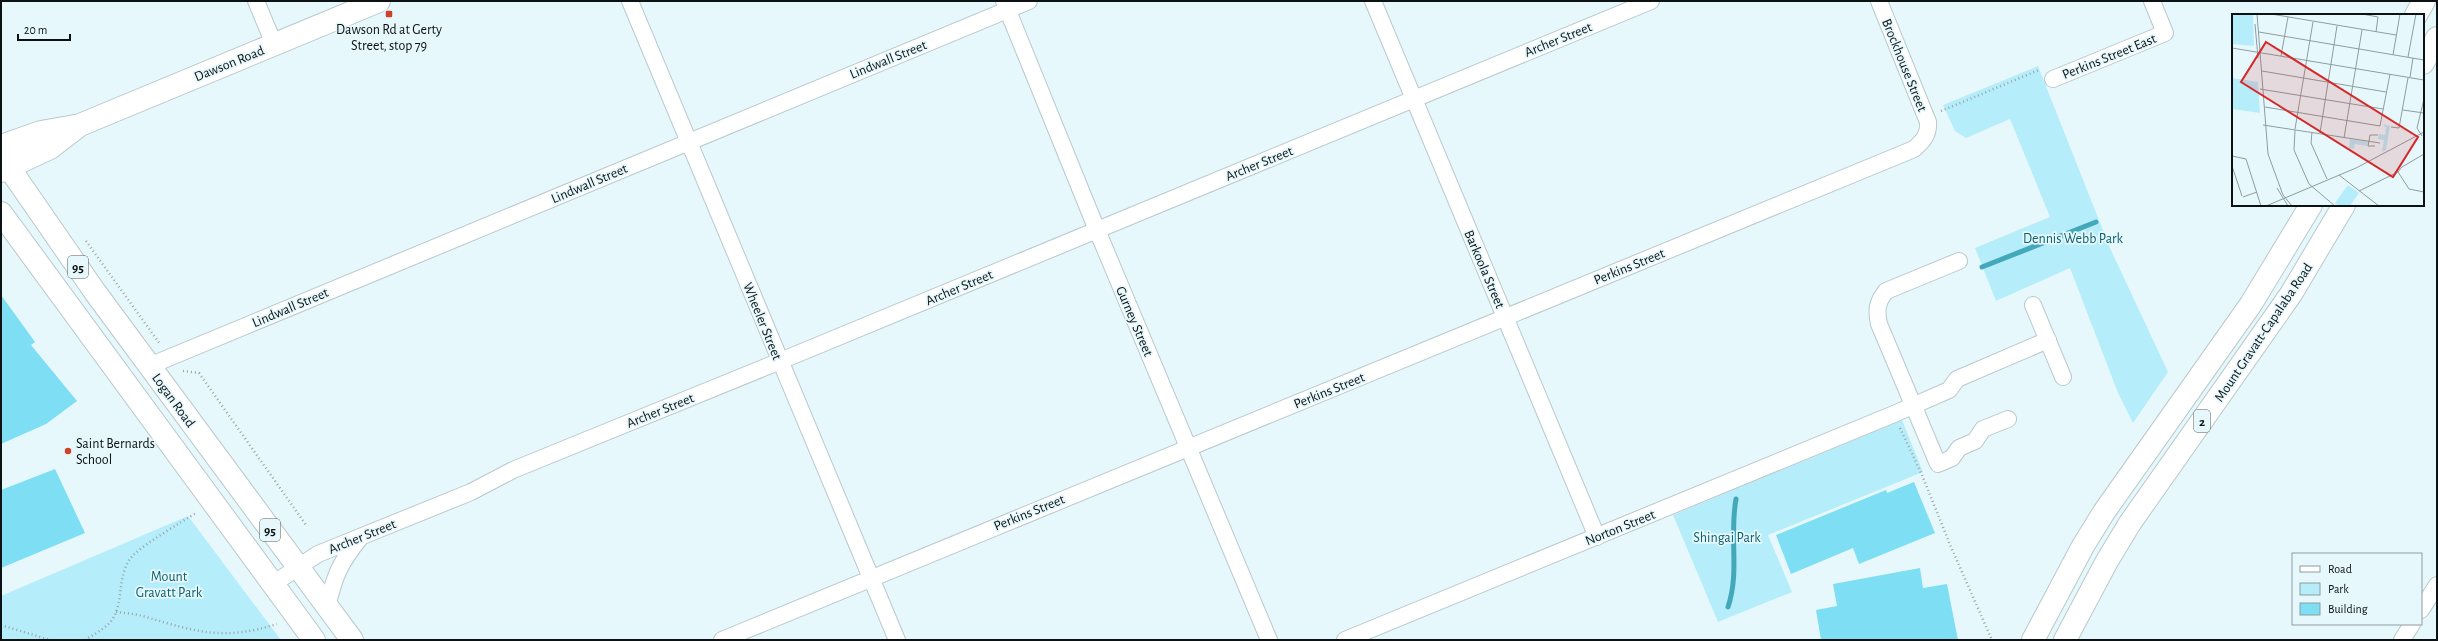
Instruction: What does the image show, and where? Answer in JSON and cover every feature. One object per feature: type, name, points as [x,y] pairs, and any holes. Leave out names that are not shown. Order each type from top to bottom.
[{"type":"main road","name":"Dawson Road","points":[[1,146],[41,132],[80,125],[378,1]]},
{"type":"main road","points":[[2417,14],[2424,1]]},
{"type":"main road","points":[[2424,61],[2437,38]]},
{"type":"main road","name":"Dawson Road","points":[[4,165],[50,148],[80,125]]},
{"type":"main road","name":"Logan Road","points":[[4,165],[149,366],[352,640]]},
{"type":"main road","name":"Mount Gravatt-Capalaba Road","points":[[2033,640],[2083,546],[2104,512],[2251,304],[2310,206]]},
{"type":"main road","name":"Mount Gravatt-Capalaba Road","points":[[2065,640],[2107,561],[2130,523],[2291,294],[2343,206]]},
{"type":"main road","name":"Logan Road","points":[[1,213],[314,640]]},
{"type":"street","points":[[256,1],[274,44]]},
{"type":"street","name":"Wheeler Street","points":[[630,1],[897,640]]},
{"type":"street","name":"Lindwall Street","points":[[149,366],[689,141],[1006,6],[1029,1]]},
{"type":"street","name":"Barkoola Street","points":[[1373,1],[1597,536]]},
{"type":"street","name":"Archer Street","points":[[274,584],[318,554],[471,492],[513,470],[1651,1]]},
{"type":"street","name":"Brockhouse Street","points":[[1879,1],[1923,109],[1928,129]]},
{"type":"street","name":"Perkins Street East","points":[[2053,78],[2165,34],[2152,1]]},
{"type":"street","name":"Gurney Street","points":[[1006,6],[1097,230],[1269,640]]},
{"type":"street","name":"Perkins Street","points":[[722,640],[870,577],[1188,448],[1914,149],[1924,140],[1928,129]]},
{"type":"street","points":[[1959,261],[1886,291],[1879,300],[1877,312],[1879,324],[1938,464],[1952,458],[1959,448],[1975,441],[1983,430],[2008,419]]},
{"type":"street","points":[[2033,305],[2063,377]]},
{"type":"street","name":"Norton Street","points":[[1345,640],[1894,414],[1949,390],[1957,379],[2048,340]]},
{"type":"street","points":[[327,607],[337,570],[345,556],[361,537]]},
{"type":"street","points":[[2422,608],[2437,584]]},
{"type":"street","points":[[2402,640],[2411,625]]},
{"type":"path","points":[[1936,113],[2048,67],[2053,78]]},
{"type":"path","points":[[1894,414],[1992,640]]},
{"type":"path","points":[[85,640],[105,628],[116,612],[123,570],[131,557],[196,513]]},
{"type":"path","points":[[116,612],[145,617],[190,634]]},
{"type":"path","points":[[242,637],[261,633],[277,624]]},
{"type":"path","points":[[1,625],[50,640]]},
{"type":"green space","name":"Dennis Webb Park","points":[[2038,66],[2110,248],[2168,372],[2133,423],[2118,393],[2070,268],[1996,301],[1975,248],[2050,217],[2010,119],[1966,138],[1955,131],[1943,105]]},
{"type":"green space","name":"Shingai Park","points":[[1902,420],[1923,472],[1768,535],[1792,592],[1718,622],[1673,515]]},
{"type":"green space","name":"Mount Gravatt Park","points":[[188,516],[281,640],[1,640],[1,596]]},
{"type":"building","points":[[1,295],[35,342],[31,345],[77,401],[46,424],[1,444]]},
{"type":"building","points":[[55,469],[85,533],[1,568],[1,490]]},
{"type":"building","points":[[1914,482],[1935,533],[1859,564],[1853,548],[1791,574],[1776,535],[1886,490],[1887,493]]},
{"type":"building","points":[[1920,568],[1923,588],[1947,584],[1958,640],[1821,640],[1816,610],[1837,606],[1833,584]]},
{"type":"waterway","points":[[1982,267],[2096,222]]},
{"type":"waterway","points":[[1728,607],[1732,594],[1734,567],[1733,527],[1736,499]]},
{"type":"place","name":"Dawson Rd at Gerty Street, stop 79","points":[[389,14]]},
{"type":"place","name":"Saint Bernards School","points":[[68,451]]}]
